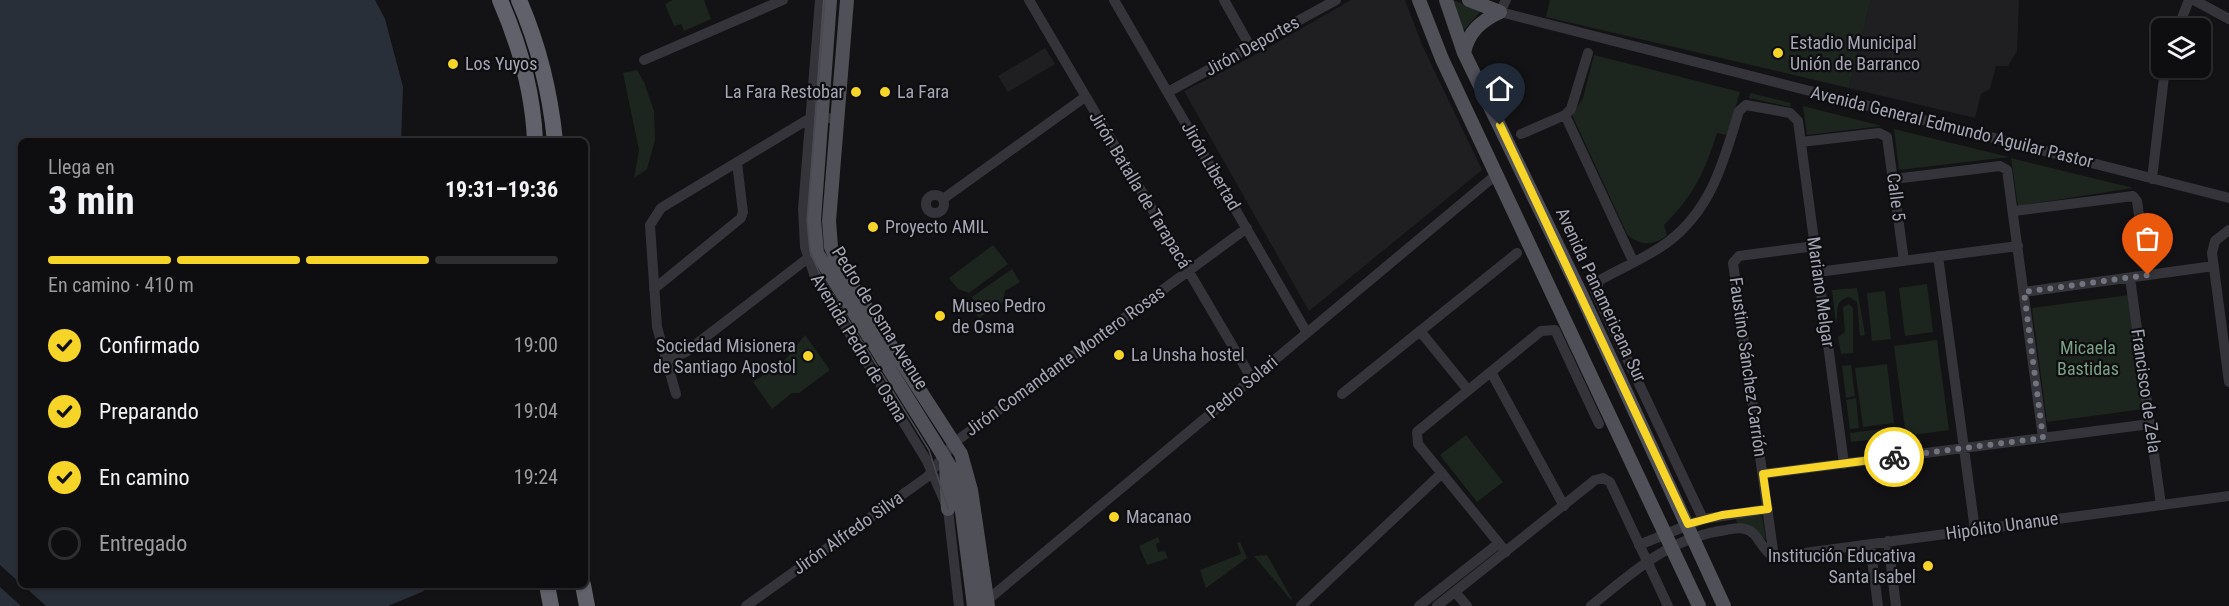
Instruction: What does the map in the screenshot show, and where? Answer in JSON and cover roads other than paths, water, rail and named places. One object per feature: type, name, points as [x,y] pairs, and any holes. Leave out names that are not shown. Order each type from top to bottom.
[{"type":"highway","points":[[500,0],[521,51],[531,98],[536,138]]},
{"type":"highway","points":[[519,0],[535,37],[550,96],[555,138]]},
{"type":"highway","points":[[548,588],[551,606]]},
{"type":"highway","points":[[584,588],[587,606]]},
{"type":"main road","name":"Pedro de Osma Avenue","points":[[830,0],[816,118],[812,256],[945,456],[959,494],[974,606]]},
{"type":"main road","name":"Pedro de Osma Avenue","points":[[847,0],[830,209],[831,247],[840,267],[955,442],[966,466],[985,604]]},
{"type":"main road","points":[[1419,0],[1442,59],[1699,606]]},
{"type":"main road","points":[[1428,24],[1438,5],[1445,0]]},
{"type":"main road","name":"Avenida Panamericana Sur","points":[[1445,0],[1464,53],[1571,272],[1724,606]]},
{"type":"main road","points":[[1469,0],[1503,6]]},
{"type":"main road","points":[[1464,53],[1468,38],[1475,29],[1503,6]]},
{"type":"main road","points":[[945,456],[948,509]]},
{"type":"street","points":[[644,60],[783,0]]},
{"type":"street","points":[[816,118],[820,0]]},
{"type":"street","name":"Jirón Batalla de Tarapacá","points":[[1029,0],[1252,379]]},
{"type":"street","name":"Jirón Libertad","points":[[1114,0],[1307,333]]},
{"type":"street","points":[[1224,0],[1251,48]]},
{"type":"street","name":"Jirón Deportes","points":[[1168,92],[1334,0]]},
{"type":"street","points":[[2182,18],[2189,0]]},
{"type":"street","points":[[2194,0],[2229,18]]},
{"type":"street","name":"Avenida General Edmundo Aguilar Pastor","points":[[1503,6],[2229,198]]},
{"type":"street","points":[[1521,134],[1564,114],[1575,101],[1588,53]]},
{"type":"street","points":[[2152,179],[2165,78]]},
{"type":"street","points":[[942,198],[1085,97]]},
{"type":"street","name":"Mariano Melgar","points":[[1633,261],[1668,242],[1702,207],[1716,183],[1743,106],[1749,105],[1790,113],[1798,121],[1844,464]]},
{"type":"street","points":[[1564,114],[1633,261],[1600,280],[1595,291],[1703,519]]},
{"type":"street","points":[[676,394],[657,327],[650,225],[654,215],[661,208],[816,118],[837,119]]},
{"type":"street","name":"Calle 5","points":[[1801,142],[1879,133],[1886,135],[1904,261]]},
{"type":"street","points":[[654,289],[741,218],[743,212],[737,163]]},
{"type":"street","points":[[1894,179],[2000,166],[2005,168],[2014,211],[2043,438]]},
{"type":"street","name":"Pedro Solari","points":[[985,604],[1497,174]]},
{"type":"street","points":[[2014,211],[2135,197],[2148,275]]},
{"type":"street","name":"Jirón Comandante Montero Rosas","points":[[945,456],[955,442],[1247,228]]},
{"type":"street","points":[[2229,230],[2215,241],[2214,266],[2229,382]]},
{"type":"street","name":"Faustino Sánchez Carrión","points":[[1774,556],[1733,263],[1740,256],[1815,246]]},
{"type":"street","points":[[1818,272],[2018,246]]},
{"type":"street","points":[[668,360],[686,352],[812,256],[831,247]]},
{"type":"street","points":[[1342,394],[1517,253]]},
{"type":"street","name":"Avenida Pedro de Osma","points":[[812,256],[815,277],[922,450],[948,509]]},
{"type":"street","points":[[1938,256],[1975,530]]},
{"type":"street","points":[[2024,292],[2214,266]]},
{"type":"street","name":"Francisco de Zela","points":[[2130,278],[2161,505]]},
{"type":"street","points":[[1506,552],[1418,444],[1416,436],[1420,429],[1541,331],[1555,330],[1599,424]]},
{"type":"street","points":[[1420,331],[1468,390]]},
{"type":"street","points":[[1491,372],[1564,506]]},
{"type":"street","points":[[1763,474],[2150,424]]},
{"type":"street","name":"Jirón Alfredo Silva","points":[[746,606],[932,473],[945,456]]},
{"type":"street","points":[[1304,605],[1442,473]]},
{"type":"street","points":[[1437,606],[1595,480],[1603,478],[1610,482],[1668,606]]},
{"type":"street","name":"Hipólito Unanue","points":[[1774,556],[2229,496]]},
{"type":"street","points":[[948,509],[959,606]]},
{"type":"street","points":[[1639,545],[1669,540],[1691,530],[1703,519],[1768,509]]},
{"type":"street","points":[[1691,530],[1745,529],[1754,534],[1766,551],[1774,556]]},
{"type":"street","points":[[1591,606],[1647,561],[1669,540]]},
{"type":"street","points":[[1888,541],[1896,606]]},
{"type":"street","points":[[1870,544],[1878,606]]},
{"type":"street","points":[[1419,606],[1494,547]]},
{"type":"street","points":[[1455,592],[1467,606]]},
{"type":"tram line","points":[[825,0],[807,221],[810,251],[819,272],[929,450],[948,509]]},
{"type":"place","name":"Estadio Municipal Unión de Barranco","points":[[1778,53]]},
{"type":"place","name":"Los Yuyos","points":[[453,64]]},
{"type":"place","name":"La Fara Restobar","points":[[856,92]]},
{"type":"place","name":"La Fara","points":[[885,92]]},
{"type":"place","name":"Proyecto AMIL","points":[[873,227]]},
{"type":"place","name":"Museo Pedro de Osma","points":[[940,316]]},
{"type":"place","name":"La Unsha hostel","points":[[1119,355]]},
{"type":"place","name":"Sociedad Misionera de Santiago Apostol","points":[[808,356]]},
{"type":"place","name":"Macanao","points":[[1114,517]]},
{"type":"place","name":"Institución Educativa Santa Isabel","points":[[1928,566]]},
{"type":"park label","name":"Micaela Bastidas","points":[[2088,358]]}]
